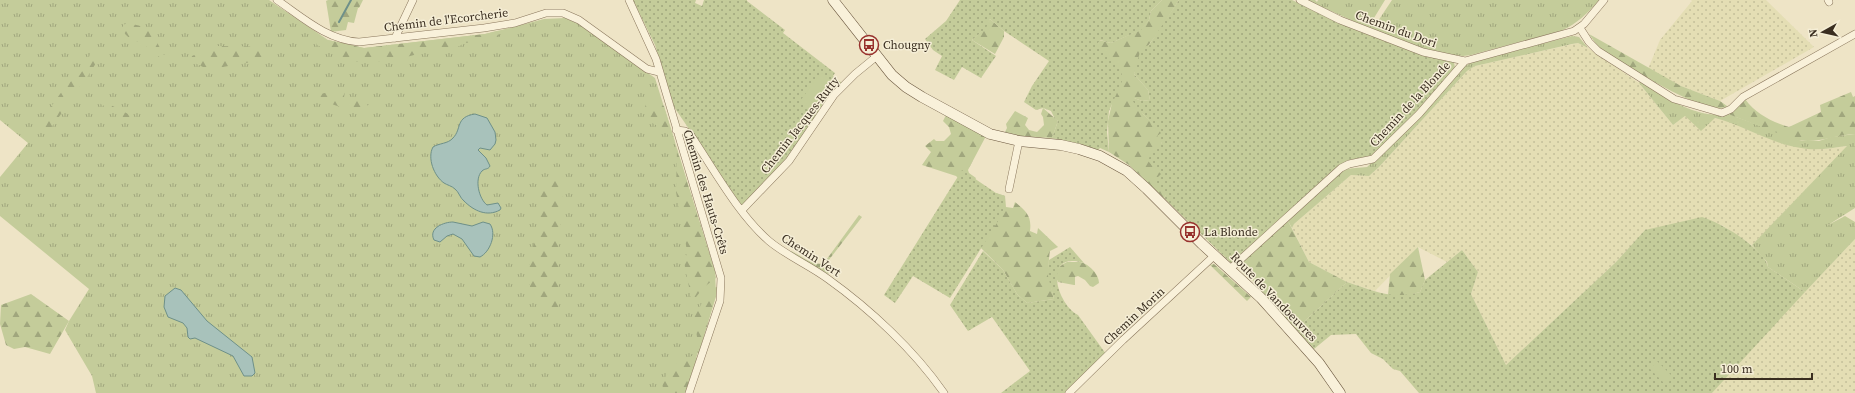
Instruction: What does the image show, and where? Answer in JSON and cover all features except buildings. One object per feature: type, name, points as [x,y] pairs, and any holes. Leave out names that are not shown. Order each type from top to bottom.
[{"type":"main road","name":"Route de Vandoeuvres","points":[[833,0],[896,79],[912,91],[984,132],[1019,141],[1062,145],[1079,149],[1116,164],[1137,179],[1261,298],[1292,331],[1326,371],[1340,393]]},
{"type":"street","name":"Chemin de l'Ecorcherie","points":[[277,0],[315,26],[342,40],[364,42],[484,28],[546,14],[563,13],[579,20],[647,69],[659,72]]},
{"type":"street","points":[[395,38],[413,0]]},
{"type":"street","name":"Chemin des Hauts-Crêts","points":[[629,0],[651,46],[718,267],[722,285],[720,301],[689,393]]},
{"type":"street","name":"Chemin du Dori","points":[[1300,0],[1340,20],[1422,52],[1465,61]]},
{"type":"street","name":"Chemin de la Blonde","points":[[1230,269],[1341,168],[1349,164],[1373,159],[1419,114],[1465,61],[1568,33],[1580,28],[1604,0]]},
{"type":"street","points":[[1580,28],[1589,42],[1598,51],[1664,94],[1682,102],[1722,113],[1731,109],[1743,97],[1855,34]]},
{"type":"street","name":"Chemin Jacques-Rutty","points":[[742,210],[789,160],[834,95],[855,74],[877,56]]},
{"type":"street","name":"Chemin Vert","points":[[676,130],[685,131],[690,134],[742,210],[775,246],[827,278],[885,327],[923,366],[944,393]]},
{"type":"street","points":[[1009,190],[1019,141]]},
{"type":"street","name":"Chemin Morin","points":[[1068,393],[1215,255]]},
{"type":"shaded area","points":[[1691,0],[1766,0],[1814,47],[1720,101],[1681,86],[1648,69],[1660,40],[1692,1]]},
{"type":"shaded area","points":[[1578,43],[1588,48],[1639,83],[1673,125],[1685,116],[1714,118],[1728,121],[1789,145],[1825,149],[1848,146],[1752,245],[1722,225],[1645,230],[1616,262],[1506,365],[1471,294],[1478,272],[1462,250],[1447,262],[1418,247],[1375,291],[1347,282],[1309,262],[1292,228],[1294,224],[1351,175],[1369,176],[1467,71],[1475,66]]},
{"type":"shaded area","points":[[1855,239],[1855,393],[1712,393],[1745,355]]},
{"type":"green space","points":[[0,0],[269,0],[328,40],[364,48],[485,34],[544,19],[565,18],[579,24],[655,78],[715,271],[716,296],[685,393],[96,393],[92,376],[65,330],[89,289],[0,216],[0,177],[28,143],[0,120]]},
{"type":"green space","points":[[363,0],[358,8],[354,23],[348,22],[346,30],[331,32],[326,1]]},
{"type":"green space","points":[[633,0],[696,0],[695,3],[702,6],[704,0],[747,0],[785,30],[783,33],[835,73],[833,76],[842,83],[788,157],[744,205],[741,205],[674,107],[655,45]]},
{"type":"green space","points":[[960,0],[1162,0],[1151,11],[1149,20],[1141,30],[1111,43],[1100,40],[1098,43],[1120,68],[1123,79],[1109,111],[1107,132],[1109,152],[1100,148],[1098,150],[1081,144],[1052,138],[1058,121],[1055,119],[1051,111],[1043,108],[1036,110],[1024,102],[1032,86],[1049,61],[1004,31],[990,19],[986,28],[972,40],[996,56],[981,78],[962,67],[954,80],[935,70],[942,56],[933,50],[925,39],[946,21]]},
{"type":"green space","points":[[1162,0],[1179,0],[1158,33],[1147,47],[1134,74],[1148,90],[1150,100],[1142,101],[1134,98],[1143,114],[1162,133],[1161,174],[1166,195],[1164,198],[1129,165],[1109,152],[1108,121],[1112,103],[1098,43],[1099,40],[1111,43],[1140,30],[1149,20],[1151,11]]},
{"type":"green space","points":[[1179,0],[1292,0],[1352,28],[1430,56],[1454,62],[1455,68],[1408,122],[1372,156],[1350,160],[1231,263],[1164,198],[1166,195],[1153,182],[1161,174],[1147,160],[1162,143],[1157,136],[1161,133],[1131,99],[1134,98],[1142,101],[1150,100],[1148,90],[1134,74],[1141,48],[1149,45]]},
{"type":"green space","points":[[1306,0],[1315,0],[1317,2],[1318,0],[1385,0],[1374,18],[1378,21],[1392,0],[1599,0],[1582,18],[1561,31],[1463,56],[1441,54],[1425,50],[1369,28]]},
{"type":"green space","points":[[990,19],[1004,31],[1004,37],[995,54],[972,40],[982,31]]},
{"type":"green space","points":[[128,23],[149,28],[165,57],[163,59],[157,56],[145,46],[126,35],[124,33],[123,25]]},
{"type":"green space","points":[[497,31],[499,36],[491,40],[465,43],[457,47],[438,47],[392,61],[354,62],[327,51],[316,44],[318,41],[328,40],[364,48],[485,34]]},
{"type":"green space","points":[[1589,34],[1681,86],[1720,101],[1727,106],[1715,108],[1700,104],[1665,88],[1599,48]]},
{"type":"green space","points":[[1572,36],[1579,37],[1588,48],[1578,43],[1572,44],[1475,66],[1467,71],[1369,176],[1351,175],[1294,224],[1292,228],[1288,221],[1345,169],[1367,167],[1418,120],[1465,66],[1477,60]]},
{"type":"green space","points":[[215,46],[272,47],[278,51],[273,58],[265,62],[265,65],[262,65],[257,61],[211,69],[205,68],[191,61],[192,56]]},
{"type":"green space","points":[[93,49],[101,52],[89,75],[48,131],[39,124],[60,94],[71,81],[81,73]]},
{"type":"green space","points":[[821,73],[835,83],[814,111],[800,101]]},
{"type":"green space","points":[[1640,81],[1682,106],[1704,113],[1716,115],[1728,114],[1802,141],[1819,141],[1831,137],[1855,134],[1855,208],[1828,225],[1845,216],[1855,222],[1855,239],[1805,292],[1768,267],[1767,262],[1752,245],[1847,146],[1824,149],[1807,149],[1791,146],[1715,118],[1701,131],[1685,116],[1673,125],[1639,83]]},
{"type":"green space","points":[[333,89],[340,94],[345,92],[344,97],[347,99],[364,101],[369,107],[340,107],[329,103],[326,97],[316,100],[314,98],[316,95],[329,92]]},
{"type":"green space","points":[[1851,92],[1853,97],[1855,96],[1855,134],[1801,141],[1728,114],[1745,99],[1754,109],[1765,117],[1776,123],[1789,127],[1821,112],[1820,105]]},
{"type":"green space","points":[[99,99],[138,118],[130,121],[99,103]]},
{"type":"green space","points":[[648,99],[664,106],[675,142],[669,137],[665,128],[656,125],[647,117],[645,107]]},
{"type":"green space","points":[[1043,108],[1058,121],[1052,138],[1021,136],[1005,132],[1007,128],[1006,124],[1015,111],[1028,118],[1025,125],[1029,130],[1037,132],[1044,125],[1041,114]]},
{"type":"green space","points":[[946,115],[986,136],[968,170],[969,173],[976,178],[970,190],[956,176],[922,165],[931,152],[925,146],[934,139],[936,141],[944,141],[951,134],[949,127],[943,121]]},
{"type":"green space","points":[[677,149],[716,278],[704,287],[692,302],[684,262],[687,253],[686,245],[676,192]]},
{"type":"green space","points":[[560,163],[563,188],[558,256],[559,315],[530,287],[528,272],[537,227],[536,211],[538,196],[546,177],[560,174]]},
{"type":"green space","points":[[962,170],[996,193],[1005,196],[1005,210],[950,298],[913,276],[895,303],[884,295]]},
{"type":"green space","points":[[996,193],[1005,196],[1006,207],[1013,208],[1015,202],[1025,211],[1030,221],[1030,231],[1037,234],[1038,228],[1058,247],[1050,251],[1049,257],[1049,275],[1054,299],[1027,303],[1017,294],[1003,270],[975,242]]},
{"type":"green space","points":[[859,215],[862,217],[825,265],[825,269],[829,272],[828,274],[790,253],[791,251],[816,263],[824,263]]},
{"type":"green space","points":[[1702,217],[1719,224],[1741,237],[1759,252],[1768,267],[1805,292],[1712,393],[1419,393],[1400,371],[1393,369],[1383,359],[1371,353],[1356,334],[1331,335],[1314,349],[1296,329],[1347,282],[1392,295],[1420,292],[1425,280],[1462,250],[1478,272],[1471,294],[1506,365],[1616,262],[1645,230]]},
{"type":"green space","points":[[1288,221],[1309,262],[1347,282],[1296,329],[1259,289],[1251,278],[1243,273],[1239,265]]},
{"type":"green space","points":[[1070,247],[1084,263],[1071,261],[1062,264],[1058,271],[1057,280],[1059,290],[1070,309],[1078,315],[1106,354],[1065,393],[1001,393],[1030,371],[992,317],[968,331],[950,305],[983,251],[1003,270],[1017,294],[1027,303],[1054,299],[1048,276],[1049,260]]},
{"type":"green space","points":[[1418,247],[1425,280],[1420,292],[1400,296],[1388,295],[1390,274]]},
{"type":"green space","points":[[1067,262],[1080,262],[1087,265],[1097,276],[1099,283],[1093,287],[1090,286],[1085,280],[1078,276],[1075,277],[1075,285],[1058,282],[1056,276],[1057,270]]},
{"type":"green space","points":[[1214,264],[1251,297],[1247,301],[1210,265]]},
{"type":"green space","points":[[717,287],[716,296],[699,353],[697,352],[697,337],[694,315],[708,291]]},
{"type":"green space","points":[[31,294],[69,321],[50,354],[25,347],[14,349],[6,345],[0,324],[1,305]]},
{"type":"green space","points":[[691,356],[697,358],[685,393],[664,393],[662,383],[673,364],[687,360]]},
{"type":"green space","points":[[1657,361],[1673,377],[1666,385],[1650,369]]},
{"type":"water","points":[[475,114],[487,118],[495,132],[495,144],[490,150],[480,148],[478,150],[486,158],[490,166],[482,171],[478,179],[478,189],[487,205],[498,203],[501,208],[500,210],[490,213],[481,212],[468,205],[455,189],[440,180],[432,166],[431,161],[431,151],[433,147],[451,140],[456,135],[464,118]]},
{"type":"water","points":[[453,222],[472,226],[483,222],[490,224],[493,238],[484,255],[480,257],[474,256],[462,239],[453,234],[447,236],[440,242],[434,240],[433,232],[438,226]]},
{"type":"water","points":[[175,288],[181,290],[207,321],[252,357],[255,373],[252,376],[244,376],[233,356],[195,338],[190,339],[188,337],[187,328],[183,323],[168,317],[164,307],[165,296]]},
{"type":"waterway","points":[[339,22],[351,0]]},
{"type":"place","name":"Chougny","points":[[869,45]]},
{"type":"place","name":"La Blonde","points":[[1190,232]]}]
